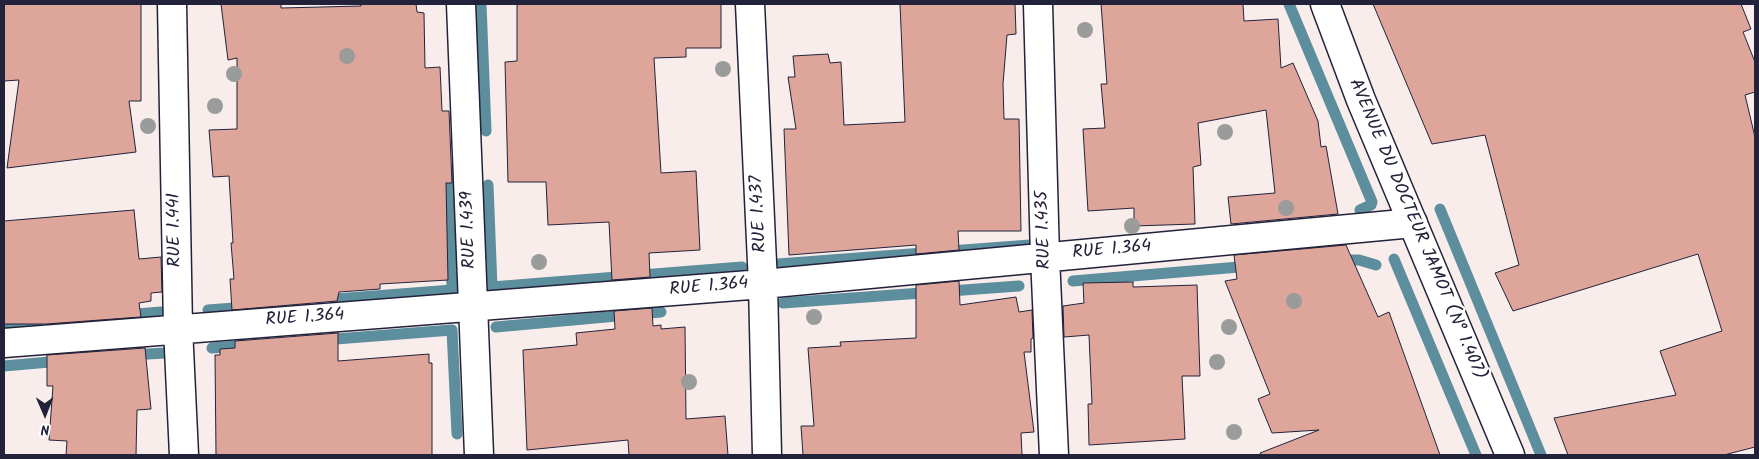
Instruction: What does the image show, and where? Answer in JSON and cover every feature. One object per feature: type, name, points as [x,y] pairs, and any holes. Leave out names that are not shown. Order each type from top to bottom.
[{"type":"street","name":"RUE 1.441","points":[[172,4],[178,328],[184,455]]},
{"type":"street","name":"RUE 1.439","points":[[461,4],[479,455]]},
{"type":"street","name":"RUE 1.437","points":[[750,4],[763,284],[767,455]]},
{"type":"street","name":"RUE 1.435","points":[[1038,4],[1045,257],[1054,455]]},
{"type":"street","name":"AVENUE DU DOCTEUR JAMOT (N° 1.407)","points":[[1325,4],[1361,100],[1510,455]]},
{"type":"street","name":"RUE 1.364","points":[[4,343],[763,284],[1413,223]]},
{"type":"building","points":[[4,4],[141,4],[141,101],[129,101],[136,152],[7,168],[19,80],[4,81]]},
{"type":"building","points":[[221,4],[281,4],[281,8],[361,6],[361,4],[416,4],[417,12],[424,13],[425,68],[440,67],[442,111],[449,111],[452,183],[446,183],[448,280],[380,284],[380,289],[339,292],[337,301],[232,310],[230,279],[234,279],[229,176],[213,177],[209,130],[237,129],[237,58],[228,60]]},
{"type":"building","points":[[517,4],[721,4],[721,48],[686,48],[686,57],[654,58],[661,173],[696,171],[700,250],[649,253],[650,277],[612,280],[609,222],[548,225],[546,182],[508,182],[505,62],[517,61]]},
{"type":"building","points":[[900,4],[1015,4],[1016,34],[1007,35],[1003,84],[1004,119],[1019,119],[1021,231],[958,231],[959,250],[916,254],[916,245],[789,255],[784,129],[796,129],[788,77],[795,77],[793,56],[828,54],[830,63],[841,62],[844,125],[905,122]]},
{"type":"building","points":[[1101,4],[1243,4],[1244,21],[1278,19],[1281,68],[1293,63],[1318,121],[1321,147],[1326,146],[1338,214],[1231,224],[1228,197],[1275,193],[1266,110],[1198,123],[1201,165],[1193,167],[1195,224],[1134,226],[1134,208],[1088,211],[1083,129],[1105,128],[1101,84],[1107,84]]},
{"type":"building","points":[[1373,4],[1741,4],[1751,29],[1743,32],[1755,62],[1755,92],[1745,95],[1755,137],[1755,447],[1724,455],[1568,455],[1554,418],[1676,395],[1660,351],[1722,331],[1698,254],[1513,311],[1495,273],[1519,265],[1485,135],[1432,144]]},
{"type":"building","points":[[134,210],[139,259],[161,257],[162,292],[151,293],[151,301],[139,303],[141,317],[46,324],[4,324],[4,221]]},
{"type":"building","points":[[1346,245],[1378,317],[1389,312],[1440,455],[1261,455],[1260,453],[1319,430],[1272,433],[1258,399],[1270,394],[1225,281],[1237,279],[1234,255]]},
{"type":"building","points":[[959,281],[960,305],[1016,297],[1019,312],[1032,310],[1033,338],[1031,339],[1031,352],[1024,352],[1034,432],[1021,433],[1022,455],[803,455],[801,426],[814,426],[808,348],[841,346],[840,342],[916,338],[916,285]]},
{"type":"building","points":[[1133,282],[1133,287],[1197,285],[1200,376],[1182,376],[1185,439],[1089,445],[1088,404],[1092,404],[1089,335],[1064,337],[1063,306],[1084,303],[1083,283]]},
{"type":"building","points":[[652,308],[653,326],[661,325],[661,329],[685,327],[686,419],[725,416],[728,455],[629,455],[628,440],[527,450],[523,350],[577,345],[576,333],[615,329],[614,311]]},
{"type":"building","points":[[338,333],[338,361],[429,354],[429,363],[432,363],[432,455],[216,455],[215,355],[220,355],[220,349],[235,348],[235,341]]},
{"type":"building","points":[[145,348],[151,409],[137,410],[136,455],[66,455],[67,441],[49,440],[53,386],[47,386],[47,355]]},
{"type":"waterway","points":[[481,4],[486,131]]},
{"type":"waterway","points":[[1289,4],[1372,202],[1371,205],[1360,210]]},
{"type":"waterway","points":[[336,299],[452,290],[450,176]]},
{"type":"waterway","points":[[488,185],[492,287],[742,267]]},
{"type":"waterway","points":[[1440,209],[1541,455]]},
{"type":"waterway","points":[[778,264],[1030,245]]},
{"type":"waterway","points":[[1394,259],[1476,455]]},
{"type":"waterway","points":[[1339,260],[1359,260],[1376,265]]},
{"type":"waterway","points":[[1073,281],[1251,266]]},
{"type":"waterway","points":[[783,303],[1019,286]]},
{"type":"waterway","points":[[208,310],[247,307]]},
{"type":"waterway","points":[[125,315],[161,312]]},
{"type":"waterway","points":[[496,327],[661,312]]},
{"type":"waterway","points":[[4,326],[37,323]]},
{"type":"waterway","points":[[323,340],[452,330],[457,434]]},
{"type":"waterway","points":[[212,348],[250,345]]},
{"type":"waterway","points":[[131,355],[165,353]]},
{"type":"waterway","points":[[4,366],[61,361]]}]
